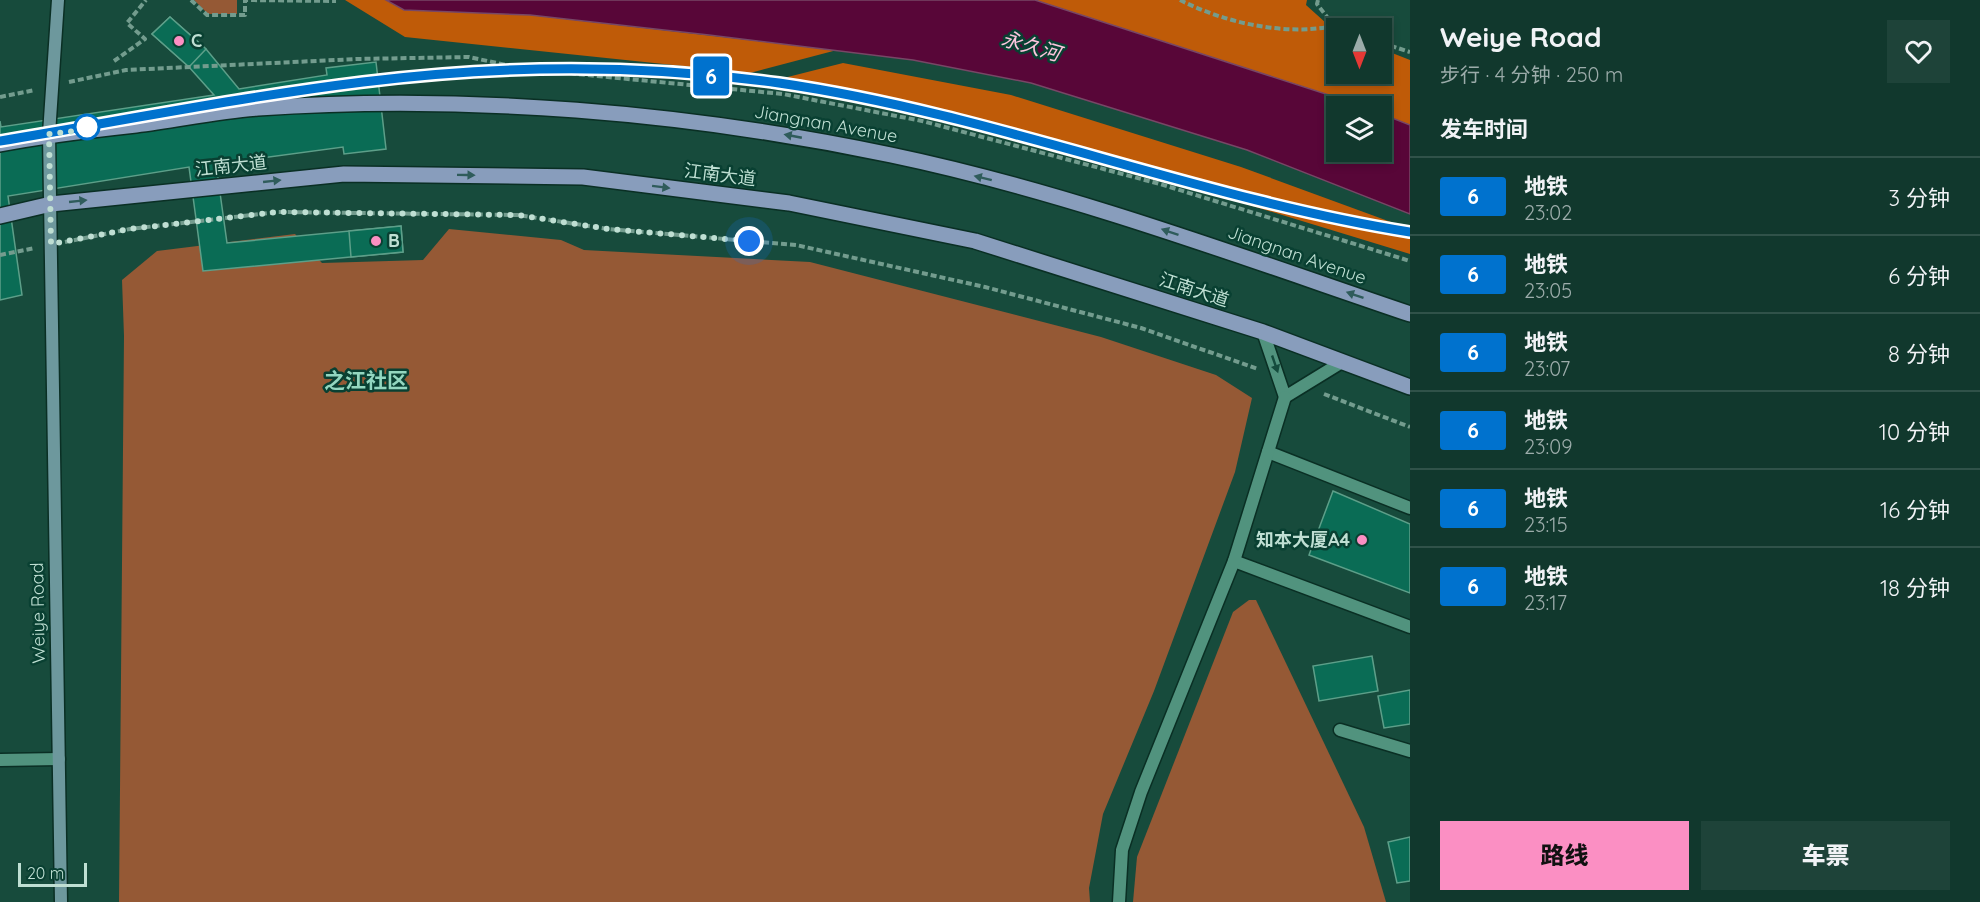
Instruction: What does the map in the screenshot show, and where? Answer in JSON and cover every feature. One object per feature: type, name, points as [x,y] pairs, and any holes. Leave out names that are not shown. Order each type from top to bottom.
[{"type":"main road","name":"Weiye Road","points":[[58,0],[49,134],[61,902]]},
{"type":"main road","name":"Jiangnan Avenue","points":[[0,144],[49,134],[256,109],[399,104],[536,106],[778,133],[894,156],[1024,188],[1154,227],[1410,314]]},
{"type":"main road","name":"江南大道","points":[[0,216],[51,204],[344,174],[584,177],[789,203],[975,241],[1263,332],[1410,387]]},
{"type":"street","points":[[1119,902],[1122,850],[1141,792],[1233,561],[1286,397],[1263,332]]},
{"type":"street","points":[[1286,397],[1342,362]]},
{"type":"street","points":[[1268,452],[1410,508]]},
{"type":"street","points":[[1233,561],[1410,627]]},
{"type":"street","points":[[1340,730],[1410,751]]},
{"type":"street","points":[[0,759],[59,759]]},
{"type":"path","points":[[114,61],[145,39],[127,23],[146,0]]},
{"type":"path","points":[[191,0],[207,15],[245,15],[245,0],[336,1]]},
{"type":"path","points":[[1180,0],[1250,24],[1281,30],[1326,27]]},
{"type":"path","points":[[1318,0],[1317,4],[1328,18]]},
{"type":"path","points":[[1392,46],[1410,52]]},
{"type":"path","points":[[0,255],[130,229],[278,212],[518,215],[608,229],[796,244],[985,287],[1141,328],[1279,377]]},
{"type":"path","points":[[1303,386],[1410,427]]},
{"type":"shaded area","points":[[194,0],[237,0],[237,14],[208,14]]},
{"type":"shaded area","points":[[345,0],[386,0],[404,10],[530,15],[837,50],[750,73],[405,37]]},
{"type":"shaded area","points":[[1035,0],[1307,0],[1306,5],[1326,23],[1326,84],[1392,84],[1392,53],[1410,60],[1410,125],[1392,118],[1392,96],[1332,96]]},
{"type":"shaded area","points":[[843,63],[1011,95],[1241,167],[1410,229],[1410,254],[1154,176],[905,110],[760,84]]},
{"type":"shaded area","points":[[449,229],[561,240],[584,250],[810,262],[1101,337],[1216,375],[1252,398],[1235,472],[1154,691],[1103,814],[1089,888],[1090,902],[119,902],[124,336],[122,280],[157,251],[295,234],[322,263],[423,260]]},
{"type":"shaded area","points":[[1249,600],[1256,600],[1364,827],[1386,902],[1133,902],[1137,857],[1233,612]]},
{"type":"water","name":"永久河","points":[[386,0],[1035,0],[1332,96],[1326,96],[1326,162],[1392,162],[1392,118],[1410,125],[1410,214],[1247,150],[1031,83],[913,60],[709,35],[530,15],[404,10]]},
{"type":"building","points":[[170,17],[206,49],[239,89],[327,75],[326,68],[376,62],[386,149],[344,154],[343,147],[216,164],[227,243],[401,226],[403,252],[203,271],[189,167],[8,196],[22,295],[0,300],[0,121],[1,127],[214,95],[189,67],[152,34]]},
{"type":"building","name":"C","points":[[170,17],[206,49],[189,67],[152,34]]},
{"type":"building","name":"B","points":[[401,226],[403,252],[351,257],[349,231]]},
{"type":"building","name":"知本大厦A4","points":[[1333,491],[1410,524],[1410,593],[1309,555]]},
{"type":"building","points":[[1372,656],[1378,691],[1319,701],[1313,666]]},
{"type":"building","points":[[1410,690],[1410,724],[1384,728],[1378,696]]},
{"type":"building","points":[[1410,837],[1410,881],[1397,883],[1388,842]]},
{"type":"metro line","name":"6","points":[[0,141],[361,82],[527,70],[628,70],[776,83],[908,106],[1281,207],[1410,232]]},
{"type":"place","name":"C","points":[[179,41]]},
{"type":"place","name":"B","points":[[376,241]]},
{"type":"place","name":"知本大厦A4","points":[[1362,540]]},
{"type":"district","name":"之江社区","points":[[366,381]]},
{"type":"route","points":[[87,127],[95,129],[49,134],[51,244],[130,229],[278,212],[518,215],[608,229],[749,241]]}]
